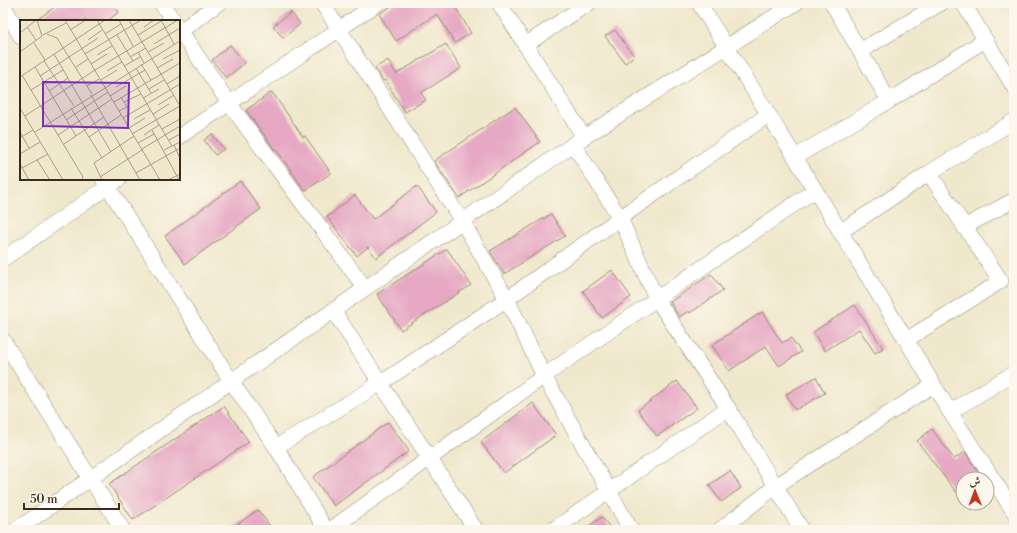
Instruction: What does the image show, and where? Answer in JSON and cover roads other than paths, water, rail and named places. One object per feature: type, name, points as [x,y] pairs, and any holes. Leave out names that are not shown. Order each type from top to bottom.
[{"type":"street","points":[[161,3],[173,20]]},
{"type":"street","points":[[180,27],[219,3]]},
{"type":"street","points":[[322,3],[462,221],[507,300],[544,376],[610,490],[631,530]]},
{"type":"street","points":[[180,136],[378,3]]},
{"type":"street","points":[[499,3],[525,45],[620,218],[656,298],[728,408],[802,530]]},
{"type":"street","points":[[525,45],[589,3]]},
{"type":"street","points":[[699,3],[795,157],[933,385],[1014,512]]},
{"type":"street","points":[[16,530],[578,140],[796,3]]},
{"type":"street","points":[[832,3],[890,101]]},
{"type":"street","points":[[860,51],[941,3]]},
{"type":"street","points":[[963,3],[1014,87]]},
{"type":"street","points":[[5,6],[20,35]]},
{"type":"street","points":[[180,31],[229,103],[365,288]]},
{"type":"street","points":[[795,157],[890,101],[985,40]]},
{"type":"street","points":[[276,447],[381,383],[507,300],[768,114]]},
{"type":"street","points":[[840,232],[929,173],[1014,121]]},
{"type":"street","points":[[906,340],[1001,281],[929,173]]},
{"type":"street","points":[[3,259],[110,182],[231,381],[276,447],[326,530]]},
{"type":"street","points":[[330,530],[544,376],[815,190]]},
{"type":"street","points":[[964,227],[1014,200]]},
{"type":"street","points":[[333,310],[476,530]]},
{"type":"street","points":[[3,340],[123,530]]},
{"type":"street","points":[[950,412],[1014,373]]},
{"type":"street","points":[[720,530],[776,486],[933,385]]},
{"type":"street","points":[[553,530],[728,408]]}]
